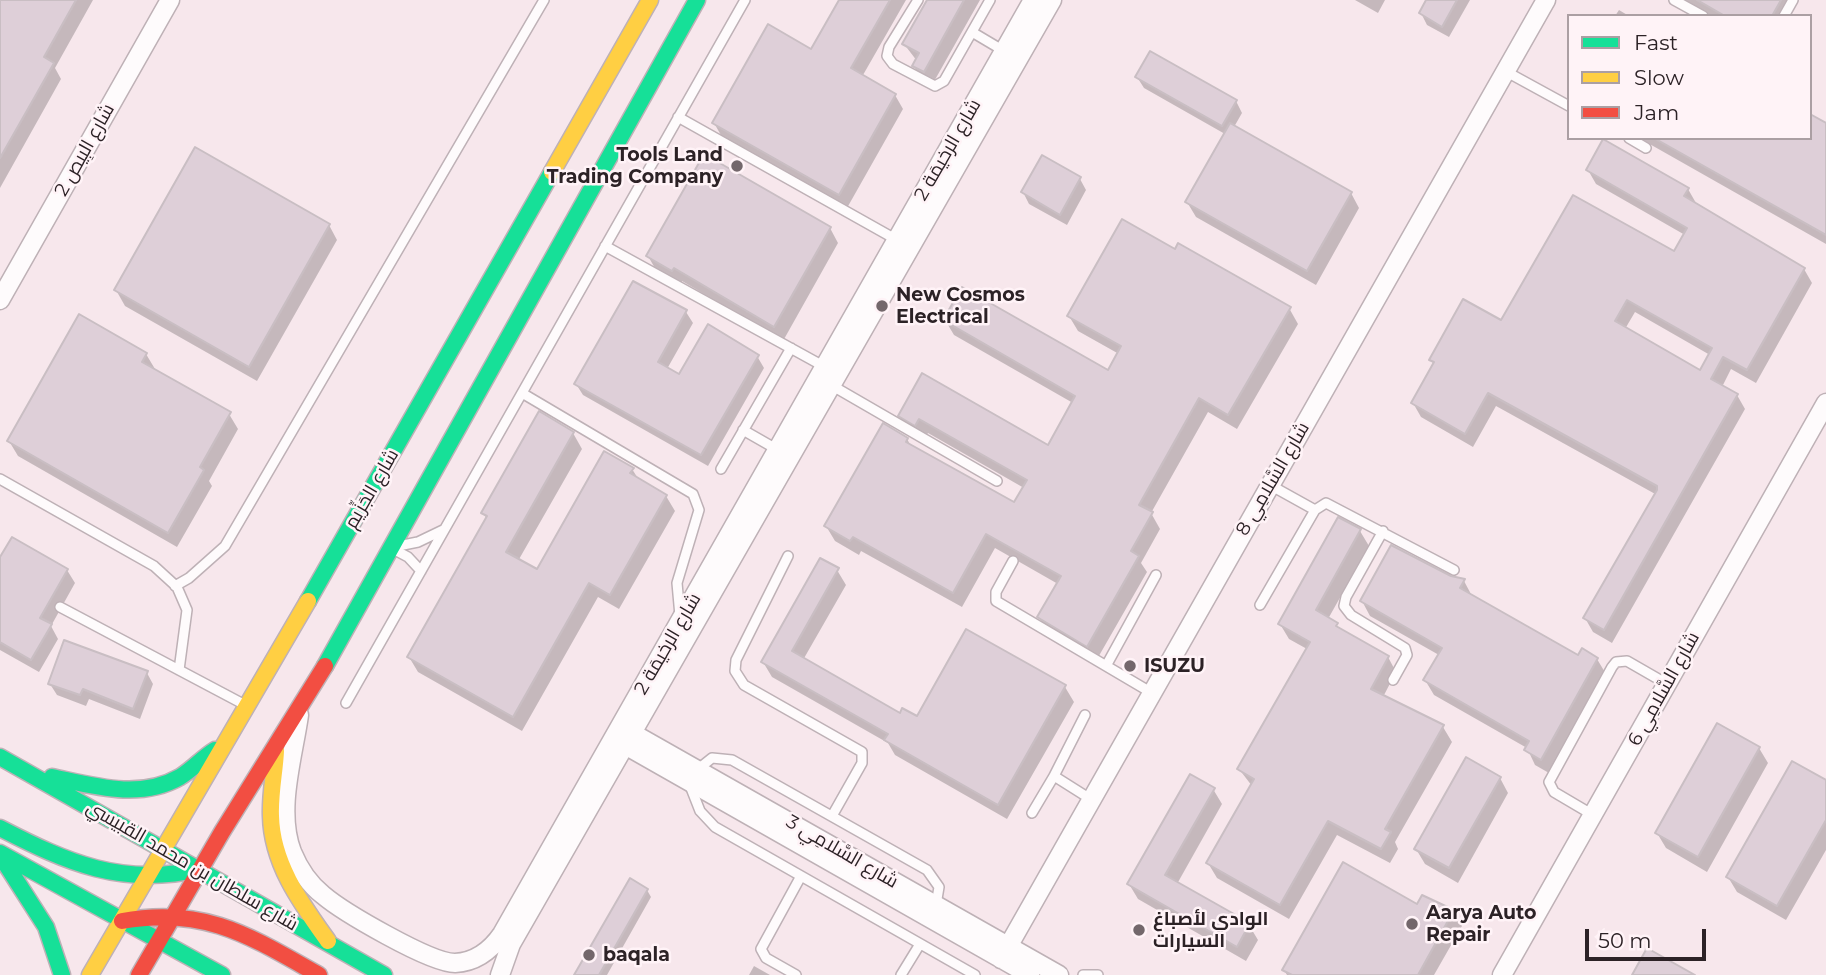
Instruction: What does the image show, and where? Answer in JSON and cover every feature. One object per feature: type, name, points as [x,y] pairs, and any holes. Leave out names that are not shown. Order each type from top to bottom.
[{"type":"street","name":"شارع البِيص 2","points":[[0,300],[170,0]]},
{"type":"street","name":"شارع الجَزِّيم","points":[[90,975],[162,848],[248,707],[650,0]]},
{"type":"street","points":[[139,975],[200,869],[300,710],[697,0]]},
{"type":"street","name":"شارع الرخيمَة 2","points":[[681,621],[1033,0]]},
{"type":"street","name":"شارع الرخيمَة 2","points":[[300,710],[286,812],[288,838],[304,875],[334,903],[425,955],[454,963],[474,959],[497,942],[624,737],[831,385],[1052,0]]},
{"type":"street","name":"شارع السَّلامِي 8","points":[[1005,953],[1546,0]]},
{"type":"street","name":"شارع السَّلامِي 6","points":[[1502,975],[1826,403]]},
{"type":"street","points":[[624,737],[679,639],[683,630],[681,621]]},
{"type":"street","name":"شارع الرخيمَة 2","points":[[500,975],[506,954],[624,737]]},
{"type":"street","name":"شارع السَّلامِي 3","points":[[624,737],[1005,953],[1059,975]]},
{"type":"street","points":[[24,771],[102,788],[151,789],[183,775],[225,744]]},
{"type":"street","points":[[276,749],[270,819],[275,850],[282,872],[332,947]]},
{"type":"street","name":"شارع سلطان بن محمد القبيسي","points":[[0,757],[384,975]]},
{"type":"street","name":"شارع السَّلامِي 3","points":[[693,776],[936,905],[1005,953],[1030,975]]},
{"type":"street","points":[[0,828],[80,866],[117,877],[165,878],[200,869]]},
{"type":"street","points":[[0,853],[222,975]]},
{"type":"street","points":[[0,853],[48,931],[59,955],[62,975]]},
{"type":"street","points":[[122,920],[155,912],[208,919],[318,975]]},
{"type":"lane","points":[[175,586],[189,578],[225,546],[544,0]]},
{"type":"lane","points":[[346,704],[745,0]]},
{"type":"lane","points":[[918,0],[887,51],[893,64],[928,84],[938,85],[944,81],[990,0]]},
{"type":"lane","points":[[1674,0],[1699,14]]},
{"type":"lane","points":[[972,32],[1004,51]]},
{"type":"lane","points":[[1505,71],[1567,105]]},
{"type":"lane","points":[[678,117],[897,240]]},
{"type":"lane","points":[[1632,140],[1646,148]]},
{"type":"lane","points":[[606,246],[825,367]]},
{"type":"lane","points":[[721,469],[791,348]]},
{"type":"lane","points":[[831,385],[997,481]]},
{"type":"lane","points":[[522,393],[693,494],[699,510],[677,583],[681,621]]},
{"type":"lane","points":[[743,430],[778,450]]},
{"type":"lane","points":[[0,479],[154,566],[175,586],[187,610],[179,670]]},
{"type":"lane","points":[[1270,485],[1315,510]]},
{"type":"lane","points":[[1260,605],[1315,510],[1322,504],[1331,503],[1454,570]]},
{"type":"lane","points":[[389,548],[418,542],[445,529]]},
{"type":"lane","points":[[1383,531],[1346,597],[1344,606],[1351,615],[1405,648],[1407,655],[1393,680]]},
{"type":"lane","points":[[389,548],[408,557],[421,571]]},
{"type":"lane","points":[[788,556],[736,660],[735,671],[744,685],[862,751],[862,763],[832,816]]},
{"type":"lane","points":[[1013,561],[994,595],[996,601],[1152,693]]},
{"type":"lane","points":[[1106,666],[1156,575]]},
{"type":"lane","points":[[60,607],[248,707]]},
{"type":"lane","points":[[1593,815],[1554,792],[1549,782],[1612,667],[1616,662],[1626,661],[1667,684]]},
{"type":"lane","points":[[1032,813],[1085,715]]},
{"type":"lane","points":[[936,905],[939,887],[927,870],[732,760],[712,758],[693,776],[700,811],[715,827],[975,975]]},
{"type":"lane","points":[[1054,776],[1092,800]]},
{"type":"lane","points":[[796,975],[766,958],[761,949],[801,876]]},
{"type":"lane","points":[[901,975],[920,944]]},
{"type":"lane","points":[[1083,975],[1098,975]]},
{"type":"building","points":[[0,0],[76,0],[44,57],[54,63],[0,158]]},
{"type":"building","points":[[839,0],[890,0],[851,68],[896,94],[839,195],[712,123],[768,24],[811,49]]},
{"type":"building","points":[[927,0],[964,0],[924,72],[912,66],[919,53],[902,44]]},
{"type":"building","points":[[1426,0],[1457,0],[1442,27],[1419,13]]},
{"type":"building","points":[[1697,0],[1781,0],[1773,14],[1722,14]]},
{"type":"building","points":[[1150,51],[1237,100],[1222,126],[1135,77]]},
{"type":"building","points":[[1812,115],[1826,123],[1826,235],[1658,140],[1812,140]]},
{"type":"building","points":[[1230,123],[1352,192],[1307,271],[1185,202]]},
{"type":"building","points":[[1602,140],[1689,188],[1684,196],[1805,268],[1747,370],[1723,357],[1711,379],[1738,394],[1604,630],[1583,618],[1657,486],[1488,393],[1465,434],[1411,403],[1434,362],[1429,360],[1463,299],[1501,320],[1573,195],[1674,251],[1687,228],[1586,170]],"holes":[[[1627,300],[1712,348],[1700,370],[1615,321]]]},
{"type":"building","points":[[195,147],[330,224],[249,367],[114,290]]},
{"type":"building","points":[[704,154],[831,227],[774,327],[674,268],[672,271],[646,256]]},
{"type":"building","points":[[1042,155],[1081,177],[1060,215],[1021,192]]},
{"type":"building","points":[[1122,219],[1175,249],[1178,243],[1291,307],[1228,415],[1199,398],[1139,505],[1153,512],[1131,551],[1139,556],[1087,647],[1037,617],[1061,576],[986,534],[953,593],[853,537],[850,541],[824,526],[883,423],[908,438],[906,442],[1014,502],[1027,480],[919,419],[915,426],[898,416],[922,373],[1048,445],[1075,396],[943,320],[962,287],[1108,370],[1121,346],[1067,316]]},
{"type":"building","points":[[633,281],[687,310],[658,362],[679,374],[708,324],[759,355],[701,455],[574,384]]},
{"type":"building","points":[[79,314],[147,353],[142,362],[231,412],[200,467],[204,470],[168,533],[7,441]]},
{"type":"building","points":[[539,411],[574,432],[506,552],[537,569],[604,451],[634,468],[630,473],[667,495],[610,595],[589,583],[513,717],[407,657],[487,516],[481,513]]},
{"type":"building","points":[[1338,517],[1361,529],[1316,610],[1338,623],[1336,626],[1389,656],[1371,689],[1444,725],[1385,829],[1391,832],[1381,849],[1328,821],[1280,905],[1206,863],[1254,779],[1237,769],[1310,642],[1278,624]]},
{"type":"building","points":[[12,537],[68,569],[40,618],[52,624],[31,660],[0,642],[0,557]]},
{"type":"building","points":[[1391,545],[1451,576],[1465,579],[1460,588],[1578,655],[1582,648],[1598,658],[1541,760],[1524,750],[1529,741],[1423,680],[1442,648],[1360,601]]},
{"type":"building","points":[[820,558],[839,568],[792,651],[900,713],[902,708],[917,716],[966,629],[1066,685],[998,805],[884,740],[888,734],[761,662]]},
{"type":"building","points":[[64,640],[148,671],[133,709],[83,689],[80,695],[48,684]]},
{"type":"building","points":[[1717,723],[1760,747],[1698,857],[1655,833]]},
{"type":"building","points":[[1466,757],[1501,777],[1449,868],[1414,849]]},
{"type":"building","points":[[1792,761],[1826,780],[1826,820],[1777,906],[1726,877]]},
{"type":"building","points":[[1190,774],[1215,788],[1165,875],[1250,923],[1237,947],[1127,884]]},
{"type":"building","points":[[1343,862],[1417,904],[1422,895],[1454,910],[1418,975],[1292,975],[1282,970]]},
{"type":"building","points":[[630,878],[648,889],[599,975],[574,975]]},
{"type":"building","points":[[1647,948],[1695,975],[1632,975]]},
{"type":"traffic: fast","points":[[325,666],[697,0]]},
{"type":"traffic: fast","points":[[308,601],[552,172]]},
{"type":"traffic: fast","points":[[52,777],[117,789],[149,788],[180,777],[215,750]]},
{"type":"traffic: fast","points":[[0,757],[384,975]]},
{"type":"traffic: fast","points":[[0,828],[49,852],[120,873],[172,874],[200,869]]},
{"type":"traffic: fast","points":[[0,853],[222,975]]},
{"type":"traffic: fast","points":[[0,855],[46,927],[62,975]]},
{"type":"traffic: slow","points":[[552,172],[650,0]]},
{"type":"traffic: slow","points":[[90,975],[308,601]]},
{"type":"traffic: slow","points":[[276,751],[271,808],[277,850],[282,867],[298,897],[328,941]]},
{"type":"traffic: jam","points":[[139,975],[222,832],[325,666]]},
{"type":"traffic: jam","points":[[122,921],[151,917],[203,921],[248,937],[319,975]]},
{"type":"place","name":"Tools Land Trading Company","points":[[737,166]]},
{"type":"place","name":"New Cosmos Electrical","points":[[882,306]]},
{"type":"place","name":"ISUZU","points":[[1130,666]]},
{"type":"place","name":"Aarya Auto Repair","points":[[1412,924]]},
{"type":"place","name":"الوادي لأصباغ السيارات","points":[[1139,930]]},
{"type":"place","name":"baqala","points":[[589,955]]}]
